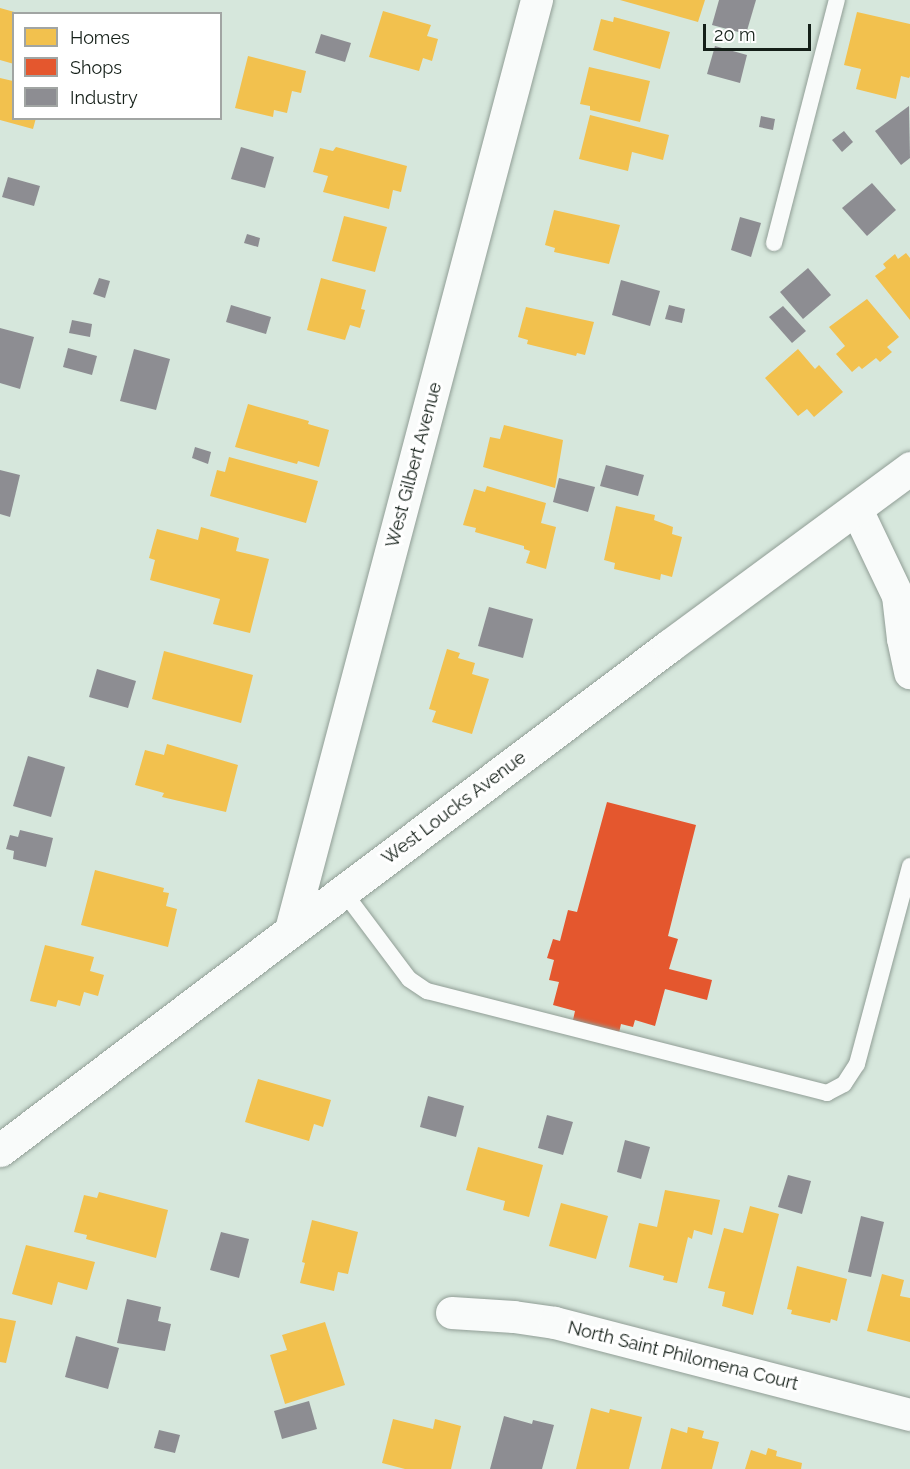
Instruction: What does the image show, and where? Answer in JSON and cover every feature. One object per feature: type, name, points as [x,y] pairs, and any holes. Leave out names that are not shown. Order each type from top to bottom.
[{"type":"street","name":"West Gilbert Avenue","points":[[291,930],[537,0]]},
{"type":"street","name":"West Loucks Avenue","points":[[0,1150],[678,639],[857,510],[910,468]]},
{"type":"street","points":[[857,510],[898,596],[910,673]]},
{"type":"street","name":"North Saint Philomena Court","points":[[452,1313],[514,1317],[584,1329],[910,1415]]},
{"type":"lane","points":[[774,243],[837,0]]},
{"type":"lane","points":[[343,891],[409,979],[427,991],[827,1093],[844,1084],[857,1064],[910,866]]},
{"type":"building: Homes","points":[[620,0],[705,0],[698,22]]},
{"type":"building: Homes","points":[[0,8],[14,12],[12,12],[12,63],[0,60]]},
{"type":"building: Homes","points":[[383,11],[431,25],[427,36],[438,39],[432,61],[423,58],[419,71],[369,57]]},
{"type":"building: Homes","points":[[857,12],[910,24],[910,76],[909,78],[901,76],[896,99],[856,89],[861,69],[844,65]]},
{"type":"building: Homes","points":[[614,17],[670,32],[660,69],[593,50],[601,19],[613,22]]},
{"type":"building: Homes","points":[[248,56],[306,71],[301,93],[292,91],[287,113],[274,110],[273,117],[235,108]]},
{"type":"building: Homes","points":[[589,67],[650,81],[640,122],[590,110],[590,106],[580,104]]},
{"type":"building: Homes","points":[[0,78],[12,81],[12,120],[35,120],[33,129],[0,120]]},
{"type":"building: Homes","points":[[590,115],[669,135],[663,160],[632,152],[628,171],[579,159]]},
{"type":"building: Homes","points":[[336,147],[407,166],[401,192],[393,190],[389,209],[323,192],[328,176],[313,172],[320,148],[333,151]]},
{"type":"building: Homes","points":[[554,210],[620,225],[609,264],[554,252],[555,248],[545,245]]},
{"type":"building: Homes","points":[[344,216],[387,227],[375,272],[332,261]]},
{"type":"building: Homes","points":[[906,253],[910,258],[910,320],[875,276],[886,268],[883,264],[895,254],[898,259]]},
{"type":"building: Homes","points":[[321,278],[366,290],[361,309],[365,310],[360,328],[350,325],[345,340],[307,330]]},
{"type":"building: Homes","points":[[867,299],[899,337],[887,347],[892,352],[880,362],[876,358],[862,369],[859,366],[852,372],[836,354],[845,346],[829,327]]},
{"type":"building: Homes","points":[[526,307],[594,322],[585,355],[577,353],[576,356],[527,344],[528,340],[518,337]]},
{"type":"building: Homes","points":[[798,349],[815,369],[819,365],[843,392],[814,417],[807,409],[798,416],[765,378]]},
{"type":"building: Homes","points":[[248,404],[309,421],[308,424],[329,430],[319,467],[298,461],[297,464],[235,447]]},
{"type":"building: Homes","points":[[504,425],[563,440],[555,488],[483,467],[490,437],[500,439]]},
{"type":"building: Homes","points":[[229,457],[318,481],[306,523],[210,496],[217,470],[225,472]]},
{"type":"building: Homes","points":[[487,486],[546,503],[541,523],[556,527],[546,569],[526,563],[530,551],[524,549],[524,546],[475,532],[476,528],[463,525],[474,489],[485,492]]},
{"type":"building: Homes","points":[[616,506],[655,515],[654,520],[673,527],[672,534],[682,537],[672,577],[661,574],[660,580],[614,569],[615,563],[604,560]]},
{"type":"building: Homes","points":[[201,527],[239,538],[236,551],[269,559],[250,633],[213,624],[220,599],[150,580],[155,560],[149,558],[157,529],[198,540]]},
{"type":"building: Homes","points":[[447,649],[460,653],[458,658],[475,663],[472,674],[489,679],[472,734],[432,722],[436,711],[429,709]]},
{"type":"building: Homes","points":[[164,651],[253,675],[241,723],[152,699]]},
{"type":"building: Homes","points":[[167,744],[238,765],[226,812],[162,797],[164,793],[135,785],[145,750],[164,755]]},
{"type":"building: Homes","points":[[95,870],[164,888],[163,892],[169,893],[166,906],[177,909],[168,947],[81,925]]},
{"type":"building: Homes","points":[[45,945],[94,957],[90,971],[104,975],[98,996],[84,992],[80,1006],[58,1000],[56,1007],[30,1001]]},
{"type":"building: Homes","points":[[258,1079],[331,1100],[323,1127],[314,1124],[309,1141],[245,1122]]},
{"type":"building: Homes","points":[[478,1147],[543,1165],[529,1217],[503,1210],[505,1201],[466,1190]]},
{"type":"building: Homes","points":[[665,1190],[720,1200],[712,1235],[694,1230],[692,1239],[688,1237],[677,1283],[663,1280],[664,1276],[629,1267],[639,1223],[657,1227]]},
{"type":"building: Homes","points":[[99,1192],[168,1210],[156,1258],[86,1239],[87,1235],[74,1232],[84,1195],[97,1198]]},
{"type":"building: Homes","points":[[561,1203],[608,1216],[596,1259],[549,1246]]},
{"type":"building: Homes","points":[[750,1206],[779,1214],[753,1315],[722,1306],[725,1292],[708,1288],[724,1228],[743,1233]]},
{"type":"building: Homes","points":[[312,1220],[358,1232],[348,1274],[338,1272],[334,1291],[300,1283],[305,1263],[302,1262]]},
{"type":"building: Homes","points":[[26,1245],[95,1262],[87,1290],[58,1282],[52,1305],[12,1294]]},
{"type":"building: Homes","points":[[797,1266],[847,1279],[837,1321],[831,1319],[830,1323],[791,1314],[792,1310],[787,1309]]},
{"type":"building: Homes","points":[[882,1274],[904,1280],[900,1296],[910,1298],[910,1342],[867,1331]]},
{"type":"building: Homes","points":[[0,1318],[16,1321],[6,1363],[0,1362]]},
{"type":"building: Homes","points":[[325,1322],[345,1385],[285,1404],[270,1355],[287,1350],[282,1335]]},
{"type":"building: Homes","points":[[591,1408],[609,1413],[610,1409],[642,1417],[629,1469],[576,1469]]},
{"type":"building: Homes","points":[[393,1419],[433,1429],[435,1419],[461,1426],[451,1469],[405,1469],[382,1463]]},
{"type":"building: Homes","points":[[688,1427],[704,1431],[702,1438],[719,1442],[712,1469],[661,1469],[671,1428],[687,1433]]},
{"type":"building: Homes","points":[[768,1448],[777,1451],[776,1456],[802,1463],[801,1469],[745,1469],[751,1450],[766,1455]]},
{"type":"building: Shops","points":[[607,802],[696,825],[668,936],[678,939],[669,969],[712,980],[707,1000],[665,989],[655,1026],[635,1020],[633,1027],[621,1024],[619,1033],[573,1020],[575,1011],[553,1005],[559,982],[549,980],[554,960],[547,958],[553,939],[560,941],[568,910],[577,912]]},
{"type":"building: Industry","points":[[719,0],[756,0],[746,34],[712,25]]},
{"type":"building: Industry","points":[[321,34],[351,43],[345,62],[315,53]]},
{"type":"building: Industry","points":[[715,46],[747,55],[740,83],[707,74]]},
{"type":"building: Industry","points":[[909,106],[910,158],[901,165],[875,131]]},
{"type":"building: Industry","points":[[761,116],[775,119],[773,130],[759,127]]},
{"type":"building: Industry","points":[[844,131],[853,142],[842,152],[832,140]]},
{"type":"building: Industry","points":[[241,147],[274,157],[265,188],[231,179]]},
{"type":"building: Industry","points":[[8,177],[40,186],[34,206],[2,197]]},
{"type":"building: Industry","points":[[872,183],[896,210],[867,236],[842,208]]},
{"type":"building: Industry","points":[[740,217],[761,223],[751,257],[731,250]]},
{"type":"building: Industry","points":[[247,234],[260,238],[258,247],[244,243]]},
{"type":"building: Industry","points":[[808,268],[831,295],[803,319],[780,292]]},
{"type":"building: Industry","points":[[99,278],[110,281],[105,298],[93,294]]},
{"type":"building: Industry","points":[[621,280],[660,291],[650,326],[612,315]]},
{"type":"building: Industry","points":[[231,305],[271,317],[266,334],[226,322]]},
{"type":"building: Industry","points":[[669,305],[685,309],[682,323],[665,319]]},
{"type":"building: Industry","points":[[783,306],[806,331],[792,343],[769,317]]},
{"type":"building: Industry","points":[[72,320],[92,324],[90,337],[69,333]]},
{"type":"building: Industry","points":[[0,328],[34,337],[20,389],[0,383]]},
{"type":"building: Industry","points":[[68,348],[97,356],[92,375],[63,367]]},
{"type":"building: Industry","points":[[134,349],[170,359],[156,410],[120,401]]},
{"type":"building: Industry","points":[[195,447],[211,452],[208,464],[192,458]]},
{"type":"building: Industry","points":[[606,465],[644,475],[638,496],[600,486]]},
{"type":"building: Industry","points":[[0,470],[20,475],[10,517],[0,514]]},
{"type":"building: Industry","points":[[559,478],[595,487],[588,512],[553,502]]},
{"type":"building: Industry","points":[[489,607],[533,619],[523,658],[478,646]]},
{"type":"building: Industry","points":[[97,669],[136,681],[128,708],[89,697]]},
{"type":"building: Industry","points":[[28,756],[65,767],[51,817],[13,806]]},
{"type":"building: Industry","points":[[20,830],[53,838],[46,867],[13,859],[14,851],[6,849],[10,835],[18,837]]},
{"type":"building: Industry","points":[[428,1096],[464,1106],[456,1137],[420,1127]]},
{"type":"building: Industry","points":[[547,1115],[573,1122],[563,1155],[538,1148]]},
{"type":"building: Industry","points":[[625,1140],[650,1147],[641,1179],[617,1172]]},
{"type":"building: Industry","points":[[788,1175],[811,1181],[802,1214],[778,1207]]},
{"type":"building: Industry","points":[[861,1216],[884,1222],[871,1277],[848,1272]]},
{"type":"building: Industry","points":[[221,1232],[249,1239],[239,1278],[210,1270]]},
{"type":"building: Industry","points":[[127,1299],[161,1307],[158,1321],[171,1324],[165,1351],[117,1343]]},
{"type":"building: Industry","points":[[76,1336],[119,1348],[108,1389],[65,1377]]},
{"type":"building: Industry","points":[[309,1401],[317,1429],[282,1439],[274,1411]]},
{"type":"building: Industry","points":[[504,1416],[532,1424],[533,1420],[554,1425],[542,1469],[490,1469]]},
{"type":"building: Industry","points":[[159,1430],[180,1435],[175,1453],[154,1448]]}]
